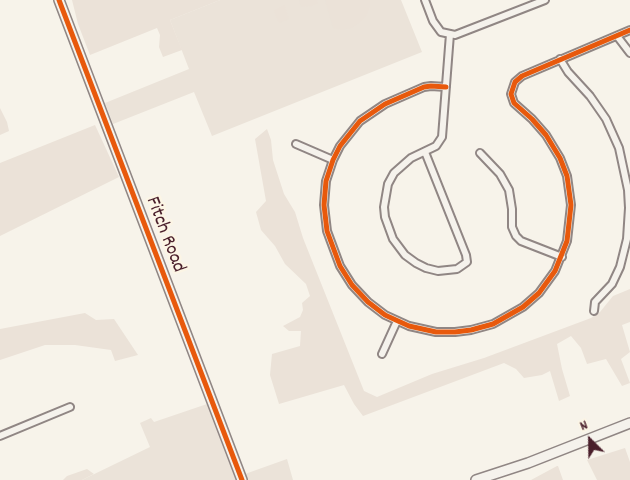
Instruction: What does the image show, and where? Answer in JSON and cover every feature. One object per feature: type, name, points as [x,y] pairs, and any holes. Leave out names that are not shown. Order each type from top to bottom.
[{"type":"street","name":"Fitch Road","points":[[58,0],[242,480]]},
{"type":"street","points":[[424,0],[433,21],[441,32],[455,35],[544,0]]},
{"type":"street","points":[[446,87],[424,87],[385,104],[371,112],[349,133],[333,160],[326,181],[324,204],[326,224],[332,246],[340,266],[357,290],[376,308],[397,321],[423,329],[445,332],[471,330],[493,324],[523,307],[539,293],[555,270],[567,241],[571,216],[571,195],[567,176],[552,144],[537,124],[516,106],[511,94],[515,82],[519,78],[560,59],[630,30]]},
{"type":"street","points":[[425,152],[467,262],[462,267],[452,270],[438,271],[426,268],[416,263],[400,250],[388,225],[384,207],[388,184],[394,173],[411,158],[436,146],[442,137],[450,34]]},
{"type":"street","points":[[617,36],[630,53]]},
{"type":"street","points":[[560,59],[568,72],[590,96],[606,119],[628,172],[629,208],[627,239],[623,257],[616,277],[607,290],[597,298],[593,306],[594,311]]},
{"type":"street","points":[[296,144],[333,160]]},
{"type":"street","points":[[480,153],[500,174],[509,190],[512,227],[516,236],[521,241],[562,257]]},
{"type":"street","points":[[382,354],[397,321]]},
{"type":"street","points":[[0,436],[70,408]]},
{"type":"street","points":[[476,480],[528,463],[630,422]]},
{"type":"shaded area","points":[[72,0],[220,0],[170,20],[182,50],[163,57],[159,47],[160,35],[157,28],[90,55],[78,24]]},
{"type":"shaded area","points":[[220,0],[401,0],[422,52],[212,136],[194,92],[113,124],[105,103],[189,69],[170,20]]},
{"type":"shaded area","points":[[299,0],[317,0],[318,3],[312,6],[301,7]]},
{"type":"shaded area","points":[[325,0],[370,0],[370,5],[367,14],[360,22],[351,28],[341,30],[333,28]]},
{"type":"shaded area","points":[[284,5],[289,19],[279,23],[274,10]]},
{"type":"shaded area","points":[[0,108],[9,131],[0,135]]},
{"type":"shaded area","points":[[95,125],[119,177],[0,236],[0,163]]},
{"type":"shaded area","points":[[267,129],[271,140],[273,160],[284,194],[295,212],[303,238],[364,391],[377,397],[432,374],[484,358],[591,318],[600,312],[613,296],[630,289],[630,322],[622,325],[630,352],[621,359],[630,383],[622,386],[606,359],[587,364],[581,348],[571,336],[557,344],[570,396],[559,401],[550,371],[542,375],[524,378],[516,369],[504,363],[363,416],[344,385],[279,404],[270,375],[272,354],[300,346],[301,331],[289,331],[283,326],[300,317],[303,310],[302,303],[310,296],[306,284],[285,264],[275,246],[261,230],[256,212],[266,201],[255,139]]},
{"type":"shaded area","points":[[85,313],[96,320],[114,319],[138,355],[115,361],[111,350],[75,345],[45,345],[0,360],[0,329]]},
{"type":"shaded area","points":[[210,403],[240,480],[82,480],[150,447],[140,423],[151,418],[154,422]]},
{"type":"shaded area","points":[[625,448],[630,462],[630,480],[597,480],[587,460]]},
{"type":"shaded area","points":[[287,459],[293,480],[247,480],[245,474]]},
{"type":"shaded area","points":[[557,466],[563,480],[531,480]]},
{"type":"shaded area","points":[[87,469],[94,474],[82,480],[63,480],[67,476]]},
{"type":"cycle path","points":[[59,0],[242,480]]},
{"type":"cycle path","points":[[446,87],[424,87],[385,104],[360,121],[340,146],[333,160],[326,181],[324,205],[327,231],[340,266],[352,285],[368,302],[385,315],[409,326],[436,332],[471,330],[493,324],[523,307],[539,293],[555,271],[567,241],[571,205],[567,176],[560,158],[546,135],[514,103],[511,94],[515,82],[522,76],[630,30]]}]
